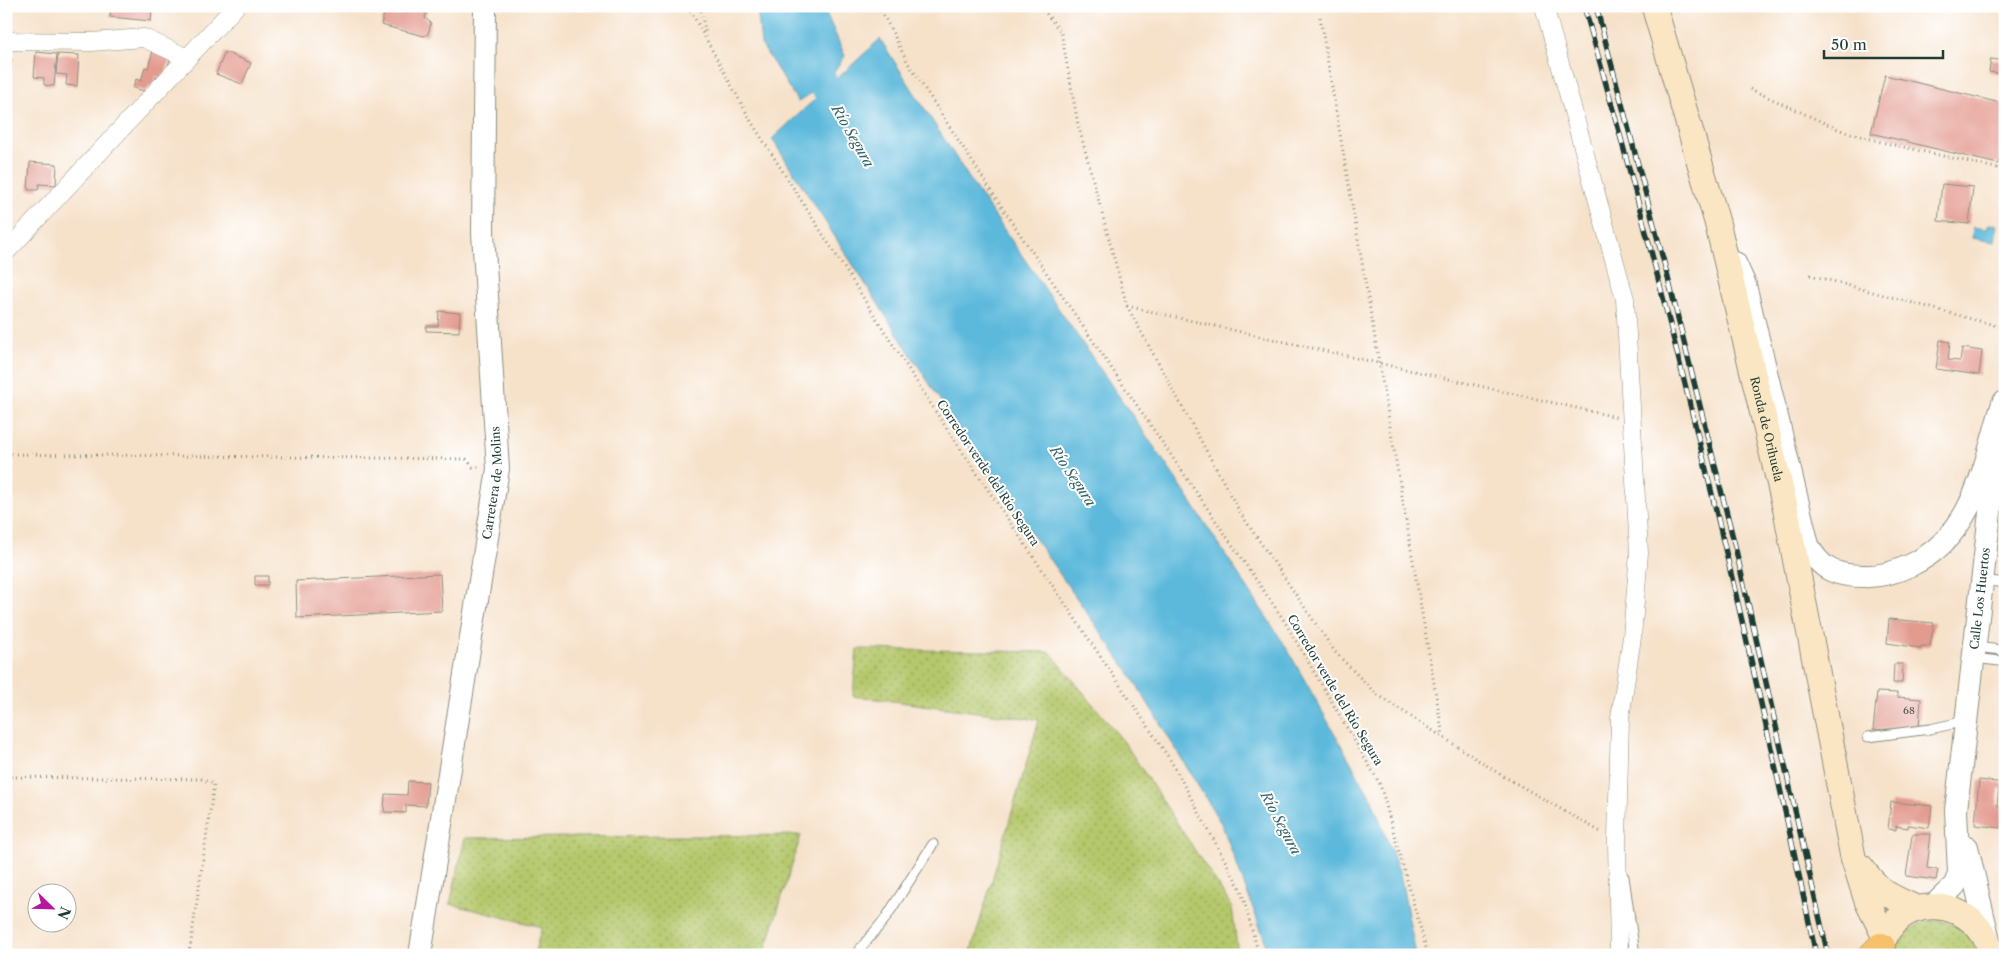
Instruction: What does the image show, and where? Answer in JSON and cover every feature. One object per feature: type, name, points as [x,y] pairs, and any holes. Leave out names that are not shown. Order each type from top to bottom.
[{"type":"main road","name":"Ronda de Orihuela","points":[[1654,6],[1717,222],[1786,511],[1853,857],[1867,900],[1879,948]]},
{"type":"main road","name":"Ronda de Orihuela","points":[[1853,857],[1876,887],[1888,896],[1925,908],[1950,908],[1966,915],[1980,926],[1990,948]]},
{"type":"main road","points":[[1879,948],[1893,925],[1925,908]]},
{"type":"street","points":[[6,252],[236,6]]},
{"type":"street","name":"Carretera de Molins","points":[[420,955],[498,469],[483,233],[485,6]]},
{"type":"street","points":[[1544,6],[1625,299],[1639,553],[1632,637],[1620,718],[1617,840],[1619,955]]},
{"type":"street","points":[[6,41],[91,42],[144,38],[187,58]]},
{"type":"street","points":[[1717,222],[1745,285],[1808,546],[1812,554],[1828,570],[1842,576],[1879,575],[1898,571],[1939,548],[1960,524],[1973,500],[2004,396]]},
{"type":"street","name":"Calle Los Huertos","points":[[1925,908],[1955,885],[1959,873],[1956,810],[1982,580],[2001,441],[2004,396]]},
{"type":"street","name":"Calle Los Huertos","points":[[1956,810],[1972,868],[1990,948]]},
{"type":"lane","points":[[1982,580],[2005,583]]},
{"type":"lane","points":[[1974,653],[2001,650]]},
{"type":"lane","points":[[1974,653],[2000,661]]},
{"type":"lane","points":[[1868,737],[1930,729],[1966,721]]},
{"type":"lane","points":[[1617,840],[1630,906],[1635,955]]},
{"type":"lane","points":[[855,955],[885,919],[933,844]]},
{"type":"path","name":"Corredor verde del Río Segura","points":[[688,6],[752,123],[941,420],[1172,761],[1241,890],[1259,955]]},
{"type":"path","points":[[700,6],[707,41]]},
{"type":"path","name":"Corredor verde del Río Segura","points":[[880,6],[908,63],[1011,221],[1283,619],[1380,784],[1428,955]]},
{"type":"path","points":[[1040,6],[1061,32],[1078,124],[1127,306],[1241,514],[1335,652],[1375,693],[1498,773],[1617,840]]},
{"type":"path","points":[[1320,17],[1443,737]]},
{"type":"path","points":[[1750,89],[1840,130],[1880,142],[2005,170]]},
{"type":"path","points":[[1810,275],[2005,328]]},
{"type":"path","points":[[1127,306],[1632,421]]},
{"type":"path","points":[[6,454],[466,459],[473,467],[498,469]]},
{"type":"path","points":[[6,777],[200,779],[214,784],[189,955]]},
{"type":"green space","points":[[857,649],[1050,652],[1124,742],[1232,907],[1238,955],[970,955],[1039,720],[853,696]]},
{"type":"green space","points":[[801,835],[764,955],[534,955],[542,927],[450,904],[465,838]]},
{"type":"green space","points":[[1937,920],[1952,924],[1968,935],[1979,955],[1895,955],[1900,941],[1910,930],[1922,923]]},
{"type":"water","points":[[757,6],[823,6],[845,56],[824,85],[798,102],[761,44]]},
{"type":"water","points":[[880,39],[976,189],[1174,476],[1286,647],[1372,800],[1400,874],[1416,955],[1267,955],[1264,938],[1222,825],[1130,674],[969,445],[772,139]]},
{"type":"water","points":[[1989,224],[1997,225],[1995,242],[1972,238],[1973,227],[1987,229]]},
{"type":"building","points":[[111,6],[149,6],[152,8],[151,21],[110,17]]},
{"type":"building","points":[[386,6],[402,6],[401,11],[408,13],[410,6],[427,10],[425,18],[431,23],[428,34],[424,36],[381,25]]},
{"type":"building","points":[[154,47],[172,53],[166,72],[161,78],[156,76],[153,84],[145,91],[133,88],[136,79],[141,81],[145,67],[148,68]]},
{"type":"building","points":[[36,52],[57,54],[54,86],[44,85],[44,78],[34,77]]},
{"type":"building","points":[[225,52],[251,63],[242,84],[216,74]]},
{"type":"building","points":[[58,54],[79,55],[77,86],[66,85],[67,75],[56,74]]},
{"type":"building","points":[[6,59],[12,59],[10,80],[6,79]]},
{"type":"building","points":[[1991,59],[2005,61],[2005,74],[1989,72]]},
{"type":"building","points":[[1885,75],[2005,104],[2005,137],[1998,164],[1871,133]]},
{"type":"building","points":[[30,162],[57,164],[56,185],[39,184],[38,190],[28,190]]},
{"type":"building","points":[[1942,184],[1973,187],[1969,224],[1938,221]]},
{"type":"building","points":[[439,311],[460,313],[459,332],[426,331],[426,326],[438,326]]},
{"type":"building","points":[[1940,340],[1950,342],[1948,360],[1960,361],[1962,348],[1982,351],[1979,375],[1936,369]]},
{"type":"building","points":[[440,574],[442,611],[297,618],[296,581]]},
{"type":"building","points":[[255,576],[268,576],[268,585],[255,585]]},
{"type":"building","points":[[1889,619],[1934,623],[1930,646],[1921,646],[1921,648],[1887,643]]},
{"type":"building","points":[[1894,664],[1903,664],[1902,683],[1893,683]]},
{"type":"building","points":[[1877,692],[1897,693],[1897,697],[1921,699],[1919,727],[1873,730]]},
{"type":"building","points":[[1979,780],[2005,783],[2005,789],[1999,788],[1997,805],[2004,806],[2002,828],[1975,825]]},
{"type":"building","points":[[408,781],[428,782],[426,806],[406,805],[406,813],[384,812],[385,794],[407,795]]},
{"type":"building","points":[[1891,802],[1932,806],[1929,828],[1908,825],[1908,828],[1896,826],[1896,830],[1888,829]]},
{"type":"building","points":[[1914,834],[1931,834],[1927,868],[1938,870],[1936,880],[1906,876],[1912,836]]},
{"type":"waterway","name":"Río Segura","points":[[796,6],[824,85],[846,123]]},
{"type":"railway","points":[[1584,6],[1679,359],[1737,597],[1816,955]]},
{"type":"railway","points":[[1596,6],[1667,274],[1735,546],[1828,955]]}]
